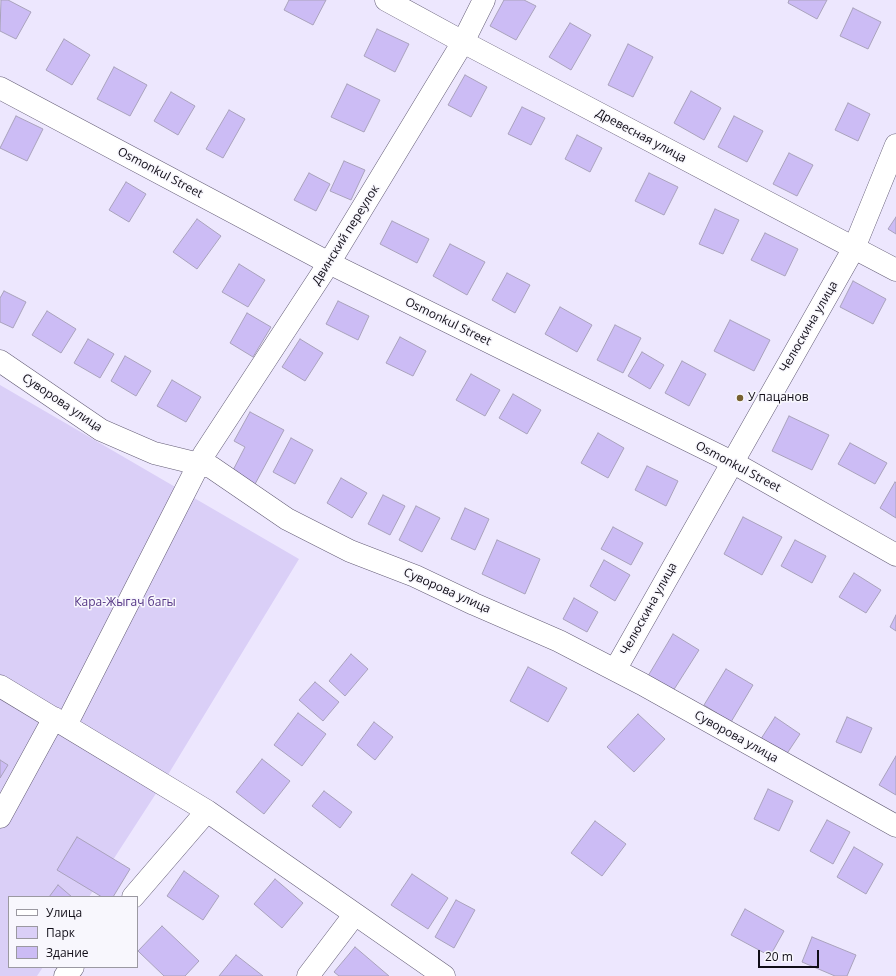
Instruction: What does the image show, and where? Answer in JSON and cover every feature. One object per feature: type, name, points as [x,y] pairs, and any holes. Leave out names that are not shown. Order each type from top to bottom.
[{"type":"street","name":"Древесная улица","points":[[386,0],[896,270]]},
{"type":"street","name":"Двинский переулок","points":[[0,817],[60,722],[200,464],[204,454],[330,263],[463,42],[484,0]]},
{"type":"street","name":"Osmonkul Street","points":[[0,88],[330,263],[732,462],[896,555]]},
{"type":"street","name":"Челюскина улица","points":[[615,670],[854,248],[896,145]]},
{"type":"street","name":"Суворова улица","points":[[0,361],[101,430],[154,452],[212,467],[286,519],[350,551],[415,576],[474,604],[559,641],[615,670],[896,826]]},
{"type":"street","points":[[0,686],[207,811],[444,976]]},
{"type":"street","points":[[134,896],[207,811]]},
{"type":"street","points":[[308,976],[355,914]]},
{"type":"street","points":[[65,976],[72,968]]},
{"type":"green space","name":"Кара-Жыгач багы","points":[[0,385],[299,559],[166,778],[90,896],[8,896],[8,968],[42,968],[37,976],[0,976]]},
{"type":"building","points":[[1,0],[8,0],[31,12],[16,39],[0,31]]},
{"type":"building","points":[[289,0],[326,0],[313,25],[284,10]]},
{"type":"building","points":[[504,0],[524,0],[536,6],[516,40],[490,26]]},
{"type":"building","points":[[789,0],[827,0],[817,19],[788,3]]},
{"type":"building","points":[[853,8],[881,22],[868,49],[840,36]]},
{"type":"building","points":[[570,23],[591,35],[571,70],[549,57]]},
{"type":"building","points":[[377,29],[409,44],[395,72],[364,56]]},
{"type":"building","points":[[64,39],[90,55],[72,85],[46,70]]},
{"type":"building","points":[[628,44],[653,57],[633,97],[608,85]]},
{"type":"building","points":[[114,67],[147,85],[130,116],[97,99]]},
{"type":"building","points":[[465,75],[487,87],[471,117],[448,105]]},
{"type":"building","points":[[347,84],[380,100],[364,132],[331,117]]},
{"type":"building","points":[[691,91],[721,108],[704,140],[674,123]]},
{"type":"building","points":[[171,92],[195,106],[178,135],[154,121]]},
{"type":"building","points":[[848,103],[870,114],[858,141],[835,130]]},
{"type":"building","points":[[522,107],[545,118],[531,145],[508,134]]},
{"type":"building","points":[[229,110],[245,119],[223,158],[206,149]]},
{"type":"building","points":[[16,116],[43,129],[27,161],[0,148]]},
{"type":"building","points":[[734,116],[763,131],[747,162],[718,147]]},
{"type":"building","points":[[577,135],[602,148],[590,172],[565,159]]},
{"type":"building","points":[[789,153],[813,165],[797,196],[773,184]]},
{"type":"building","points":[[344,161],[365,170],[351,200],[330,191]]},
{"type":"building","points":[[309,173],[330,184],[316,211],[294,200]]},
{"type":"building","points":[[649,173],[678,187],[664,215],[635,201]]},
{"type":"building","points":[[126,182],[146,194],[129,222],[109,210]]},
{"type":"building","points":[[715,209],[739,220],[723,254],[699,244]]},
{"type":"building","points":[[896,217],[896,234],[888,229]]},
{"type":"building","points":[[197,219],[221,236],[197,269],[173,252]]},
{"type":"building","points":[[392,221],[429,239],[417,263],[380,244]]},
{"type":"building","points":[[765,233],[798,249],[785,276],[751,260]]},
{"type":"building","points":[[450,244],[485,262],[467,295],[433,276]]},
{"type":"building","points":[[239,264],[265,280],[248,307],[222,292]]},
{"type":"building","points":[[507,273],[530,285],[515,313],[492,300]]},
{"type":"building","points":[[853,281],[886,299],[873,324],[840,307]]},
{"type":"building","points":[[4,291],[26,302],[13,328],[0,322],[0,298]]},
{"type":"building","points":[[338,301],[369,316],[358,340],[326,324]]},
{"type":"building","points":[[560,307],[592,325],[577,352],[545,334]]},
{"type":"building","points":[[47,311],[76,329],[61,353],[32,335]]},
{"type":"building","points":[[247,313],[271,327],[253,357],[230,343]]},
{"type":"building","points":[[730,320],[770,340],[754,371],[714,351]]},
{"type":"building","points":[[615,325],[641,338],[623,373],[597,360]]},
{"type":"building","points":[[400,337],[426,351],[413,376],[386,363]]},
{"type":"building","points":[[88,339],[114,354],[100,378],[74,363]]},
{"type":"building","points":[[300,339],[323,353],[305,381],[282,367]]},
{"type":"building","points":[[642,352],[664,365],[650,389],[628,376]]},
{"type":"building","points":[[125,356],[151,371],[136,396],[111,381]]},
{"type":"building","points":[[682,361],[706,374],[689,406],[665,393]]},
{"type":"building","points":[[471,374],[500,390],[485,416],[456,400]]},
{"type":"building","points":[[172,380],[201,397],[186,422],[157,406]]},
{"type":"building","points":[[513,394],[541,410],[527,434],[499,418]]},
{"type":"building","points":[[250,412],[284,430],[254,486],[231,474],[245,447],[234,441]]},
{"type":"building","points":[[789,416],[829,435],[812,470],[772,451]]},
{"type":"building","points":[[598,433],[624,448],[608,478],[581,463]]},
{"type":"building","points":[[291,438],[313,450],[295,484],[273,472]]},
{"type":"building","points":[[850,443],[887,463],[875,484],[838,464]]},
{"type":"building","points":[[647,466],[678,481],[666,506],[635,490]]},
{"type":"building","points":[[341,478],[367,493],[352,518],[327,503]]},
{"type":"building","points":[[895,482],[896,483],[896,518],[880,508]]},
{"type":"building","points":[[383,495],[405,506],[390,535],[368,524]]},
{"type":"building","points":[[416,506],[440,518],[422,552],[399,540]]},
{"type":"building","points":[[465,508],[489,519],[475,550],[451,539]]},
{"type":"building","points":[[743,517],[782,537],[762,575],[724,554]]},
{"type":"building","points":[[613,527],[643,543],[631,565],[601,549]]},
{"type":"building","points":[[497,540],[540,559],[525,594],[482,574]]},
{"type":"building","points":[[795,540],[826,556],[812,583],[781,566]]},
{"type":"building","points":[[604,560],[630,575],[615,601],[590,586]]},
{"type":"building","points":[[854,573],[881,590],[866,613],[839,597]]},
{"type":"building","points":[[574,598],[598,612],[587,632],[563,619]]},
{"type":"building","points":[[896,615],[896,631],[890,627]]},
{"type":"building","points":[[673,634],[699,650],[673,691],[648,676]]},
{"type":"building","points":[[351,654],[368,669],[345,696],[329,681]]},
{"type":"building","points":[[528,667],[567,688],[548,722],[510,701]]},
{"type":"building","points":[[726,669],[753,685],[731,722],[704,705]]},
{"type":"building","points":[[315,682],[339,702],[323,721],[299,700]]},
{"type":"building","points":[[298,713],[326,734],[302,766],[274,745]]},
{"type":"building","points":[[638,714],[665,739],[634,772],[607,747]]},
{"type":"building","points":[[775,717],[800,734],[784,758],[759,742]]},
{"type":"building","points":[[847,717],[872,728],[861,753],[836,742]]},
{"type":"building","points":[[374,722],[393,737],[375,760],[357,745]]},
{"type":"building","points":[[896,756],[896,795],[879,785]]},
{"type":"building","points":[[262,759],[290,781],[264,814],[236,792]]},
{"type":"building","points":[[0,760],[8,765],[0,778]]},
{"type":"building","points":[[768,789],[793,801],[779,831],[754,819]]},
{"type":"building","points":[[324,791],[352,812],[340,828],[312,806]]},
{"type":"building","points":[[827,820],[850,832],[833,864],[810,851]]},
{"type":"building","points":[[595,821],[626,844],[602,876],[571,853]]},
{"type":"building","points":[[77,837],[130,869],[114,896],[100,896],[57,870]]},
{"type":"building","points":[[854,847],[883,864],[866,894],[837,877]]},
{"type":"building","points":[[184,871],[219,896],[203,920],[167,896]]},
{"type":"building","points":[[412,874],[448,898],[428,929],[391,905]]},
{"type":"building","points":[[275,879],[303,903],[282,928],[254,904]]},
{"type":"building","points":[[58,885],[71,896],[50,896]]},
{"type":"building","points":[[456,900],[475,910],[454,948],[435,937]]},
{"type":"building","points":[[745,909],[784,931],[770,956],[731,935]]},
{"type":"building","points":[[162,926],[199,961],[185,976],[164,976],[138,951]]},
{"type":"building","points":[[812,937],[856,955],[847,976],[835,976],[802,962]]},
{"type":"building","points":[[355,947],[389,976],[339,976],[334,972]]},
{"type":"building","points":[[236,955],[263,976],[219,976]]},
{"type":"place","name":"У пацанов","points":[[740,398]]}]
